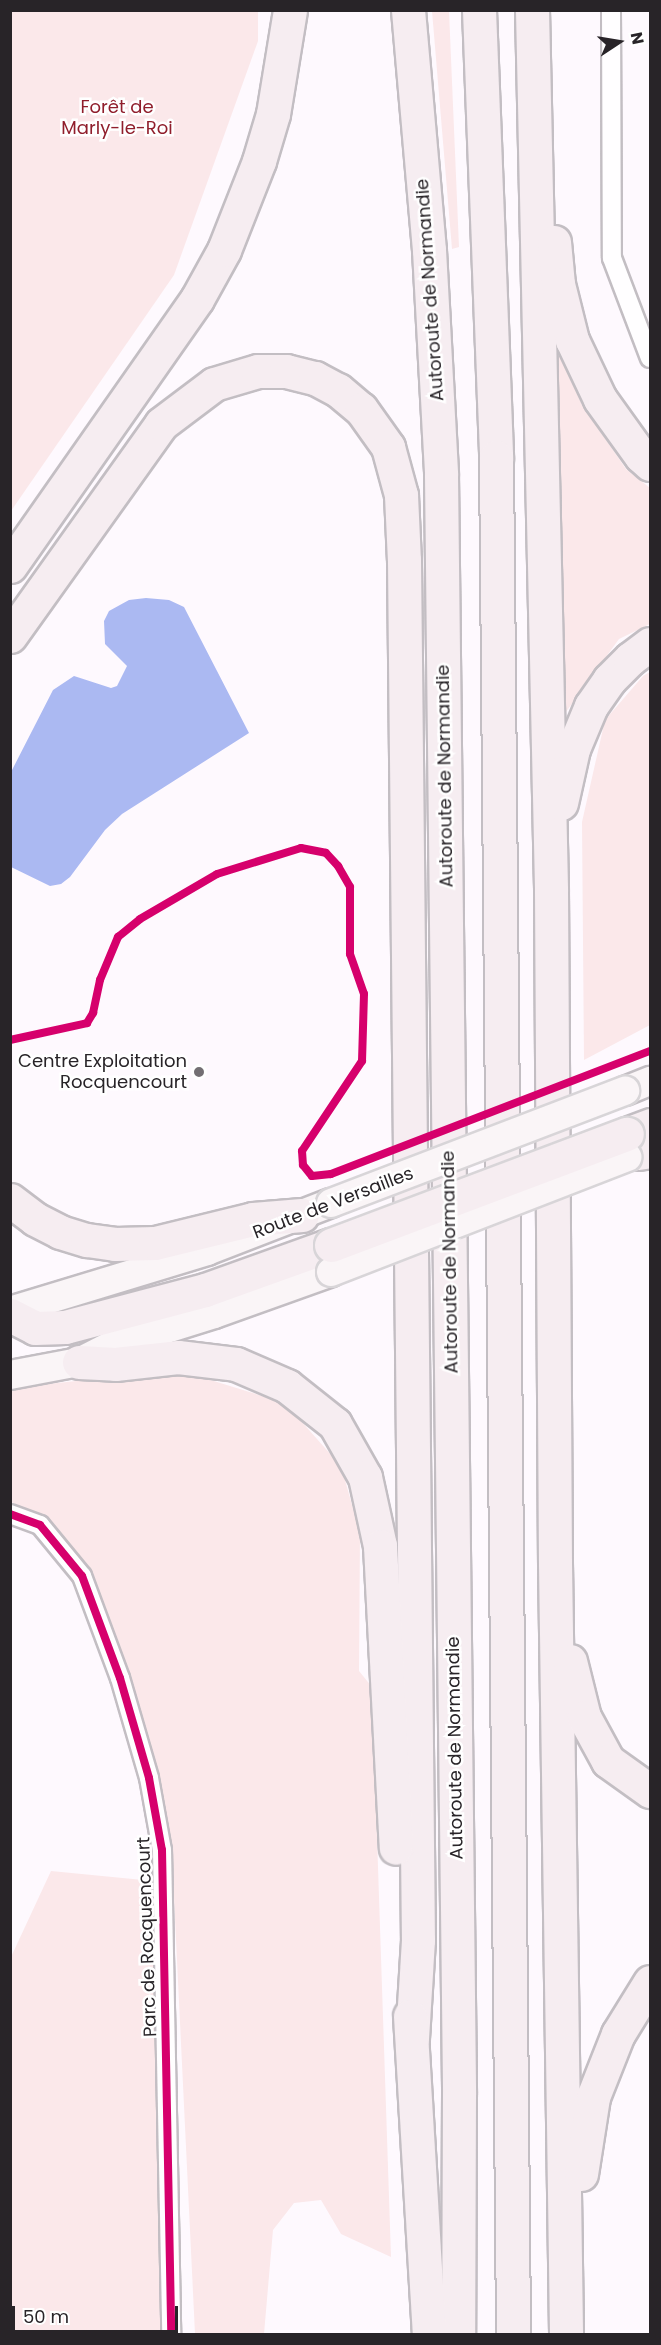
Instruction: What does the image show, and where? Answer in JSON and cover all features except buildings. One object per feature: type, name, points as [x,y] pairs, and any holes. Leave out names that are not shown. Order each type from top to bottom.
[{"type":"highway","points":[[10,566],[197,299],[224,250],[256,171],[273,114],[290,10]]},
{"type":"highway","name":"Autoroute de Normandie","points":[[408,10],[429,239],[441,475],[459,2094],[458,2334]]},
{"type":"highway","points":[[479,10],[496,457],[513,2334]]},
{"type":"highway","points":[[532,10],[536,296],[551,891],[555,1563],[566,2329]]},
{"type":"highway","points":[[534,58],[558,284],[572,340],[600,399],[641,456],[651,464]]},
{"type":"highway","points":[[10,636],[160,424],[214,384],[258,371],[286,371],[315,378],[338,390],[361,409],[388,447],[398,477],[402,503],[404,560],[418,1940],[412,2039]]},
{"type":"highway","points":[[551,891],[562,793],[582,726],[609,680],[651,644]]},
{"type":"highway","points":[[10,1313],[35,1328],[65,1327],[331,1258],[641,1145]]},
{"type":"highway","points":[[10,1200],[34,1219],[60,1232],[87,1240],[115,1244],[155,1243],[253,1219],[316,1209]]},
{"type":"highway","points":[[79,1362],[115,1364],[178,1357],[236,1364],[287,1386],[335,1424],[365,1477],[380,1546],[400,1941],[412,2039],[429,2334]]},
{"type":"highway","points":[[555,1563],[571,1667],[584,1717],[608,1761],[651,1791]]},
{"type":"highway","points":[[566,2329],[574,2300],[582,2152],[592,2097],[618,2034],[651,1982]]},
{"type":"main road","name":"Route de Versailles","points":[[10,1313],[207,1251],[638,1086]]},
{"type":"main road","points":[[10,1375],[79,1362],[109,1347],[214,1314],[331,1258]]},
{"type":"street","points":[[611,10],[612,258],[651,358]]},
{"type":"street","name":"Parc de Rocquencourt","points":[[10,1514],[40,1525],[82,1576],[120,1678],[149,1778],[162,1850],[171,2334]]},
{"type":"green space","name":"Forêt de Marly-le-Roi","points":[[11,10],[258,11],[258,41],[174,275],[11,511]]},
{"type":"green space","points":[[432,11],[449,11],[459,247],[452,249]]},
{"type":"green space","points":[[554,339],[582,405],[626,469],[650,488],[650,624],[619,639],[563,716]]},
{"type":"green space","points":[[650,672],[650,1025],[584,1060],[582,822],[605,720],[643,676]]},
{"type":"green space","points":[[178,1370],[285,1403],[341,1466],[360,1533],[359,1671],[372,1687],[391,2257],[341,2234],[321,2200],[294,2203],[273,2230],[264,2334],[195,2334],[174,1898],[148,1736],[84,1576],[31,1511],[11,1502],[11,1388]]},
{"type":"green space","points":[[51,1871],[143,1880],[152,1930],[163,2328],[158,2334],[11,2334],[11,1957]]},
{"type":"water","points":[[146,598],[169,600],[184,607],[249,733],[122,814],[105,830],[70,877],[61,884],[50,886],[11,867],[11,772],[53,690],[74,676],[111,688],[117,686],[127,666],[105,644],[104,621],[109,611],[129,600]]},
{"type":"cycle path","points":[[10,1040],[87,1023],[93,1013],[100,980],[118,937],[140,919],[217,874],[301,848],[326,853],[338,866],[350,887],[350,954],[364,994],[362,1061],[302,1151],[303,1165],[312,1176],[331,1174],[650,1051]]},
{"type":"cycle path","points":[[10,1514],[40,1525],[82,1576],[120,1678],[149,1778],[162,1850],[171,2334]]},
{"type":"place","name":"Centre Exploitation Rocquencourt","points":[[199,1072]]}]
